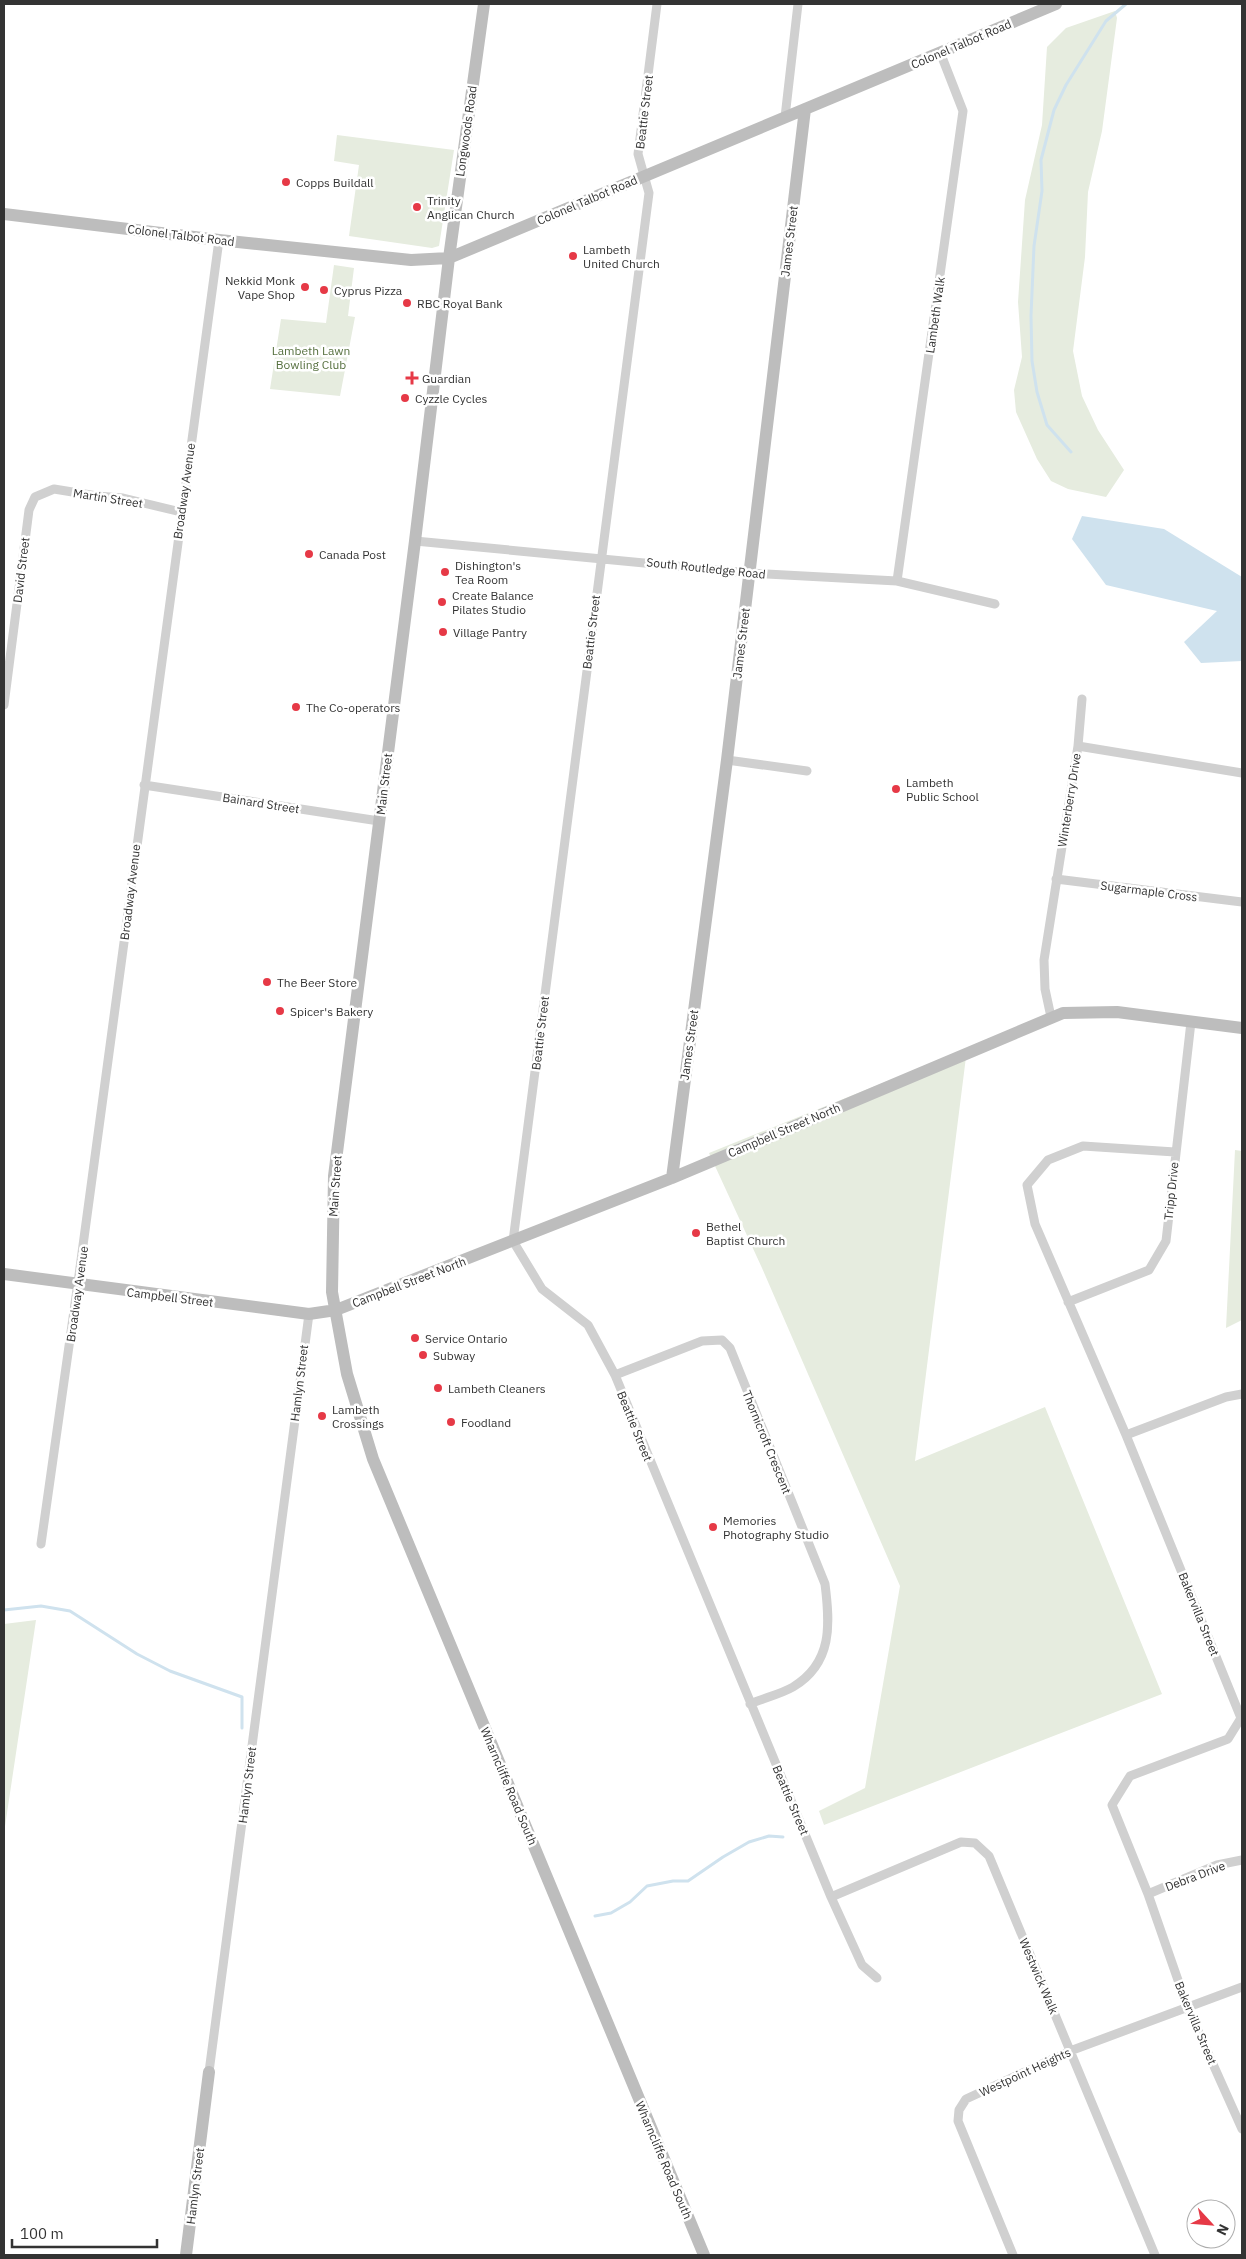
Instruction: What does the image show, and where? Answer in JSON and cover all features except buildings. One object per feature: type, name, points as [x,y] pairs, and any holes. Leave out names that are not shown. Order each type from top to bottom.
[{"type":"main road","name":"Longwoods Road","points":[[449,258],[484,4]]},
{"type":"main road","name":"Colonel Talbot Road","points":[[4,214],[219,240],[411,260],[449,258],[1056,4]]},
{"type":"main road","name":"James Street","points":[[672,1178],[727,760],[805,109]]},
{"type":"main road","name":"Main Street","points":[[336,1310],[332,1292],[334,1176],[449,258]]},
{"type":"main road","name":"Campbell Street North","points":[[336,1310],[672,1178],[1051,1017],[1064,1013],[1116,1012],[1242,1028]]},
{"type":"main road","name":"Campbell Street","points":[[4,1274],[309,1314],[336,1310]]},
{"type":"main road","name":"Wharncliffe Road South","points":[[336,1310],[347,1374],[373,1459],[704,2255]]},
{"type":"main road","name":"Hamlyn Street","points":[[186,2255],[210,2072]]},
{"type":"street","name":"Beattie Street","points":[[657,4],[638,154],[649,193],[513,1241],[542,1289],[588,1325],[615,1375],[831,1897],[862,1965],[877,1978]]},
{"type":"street","points":[[785,117],[798,4]]},
{"type":"street","name":"Lambeth Walk","points":[[897,581],[964,111],[940,52]]},
{"type":"street","name":"Broadway Avenue","points":[[41,1544],[78,1285],[144,784],[219,240]]},
{"type":"street","name":"Martin Street","points":[[35,496],[54,488],[97,496],[123,498],[182,512]]},
{"type":"street","name":"David Street","points":[[4,705],[28,510],[35,496]]},
{"type":"street","name":"South Routledge Road","points":[[415,540],[749,573],[897,581],[995,604]]},
{"type":"street","points":[[4,629],[14,630]]},
{"type":"street","points":[[1078,746],[1082,700]]},
{"type":"street","name":"Winterberry Drive","points":[[1051,1017],[1045,989],[1044,960],[1078,746],[1242,773]]},
{"type":"street","points":[[727,760],[807,771]]},
{"type":"street","name":"Bainard Street","points":[[144,784],[379,821]]},
{"type":"street","name":"Sugarmaple Cross","points":[[1056,879],[1242,902]]},
{"type":"street","name":"Tripp Drive","points":[[1068,1302],[1149,1270],[1166,1242],[1191,1022]]},
{"type":"street","name":"Bakervilla Street","points":[[1175,1152],[1083,1146],[1048,1160],[1027,1185],[1034,1224],[1126,1435],[1241,1718],[1228,1739],[1130,1776],[1112,1804],[1148,1894],[1187,2006],[1242,2129]]},
{"type":"street","name":"Hamlyn Street","points":[[210,2072],[309,1314]]},
{"type":"street","name":"Thornicroft Crescent","points":[[615,1375],[702,1341],[722,1340],[730,1348],[825,1584],[829,1619],[823,1655],[811,1675],[792,1688],[750,1704]]},
{"type":"street","points":[[1126,1435],[1226,1397],[1242,1394]]},
{"type":"street","name":"Westwick Walk","points":[[831,1897],[961,1842],[975,1843],[989,1856],[1156,2255]]},
{"type":"street","name":"Debra Drive","points":[[1148,1894],[1217,1865],[1242,1860]]},
{"type":"street","name":"Westpoint Heights","points":[[1013,2255],[958,2121],[958,2110],[966,2099],[1070,2051],[1242,1987]]},
{"type":"green space","points":[[1115,11],[1117,18],[1102,131],[1088,192],[1085,257],[1073,351],[1082,396],[1098,430],[1124,470],[1106,497],[1068,489],[1051,481],[1037,459],[1016,412],[1014,390],[1022,357],[1018,302],[1025,200],[1042,125],[1047,47],[1066,28]]},
{"type":"green space","points":[[337,135],[454,150],[439,246],[432,248],[349,236],[359,165],[334,161]]},
{"type":"green space","name":"Lambeth Lawn Bowling Club","points":[[334,265],[354,268],[348,316],[355,317],[340,396],[270,389],[281,319],[326,323]]},
{"type":"green space","points":[[967,1049],[915,1461],[1045,1407],[1162,1694],[824,1825],[819,1811],[865,1788],[900,1586],[762,1268],[709,1153]]},
{"type":"green space","points":[[1235,1150],[1242,1151],[1242,1320],[1226,1328]]},
{"type":"green space","points":[[36,1620],[4,1833],[4,1624]]},
{"type":"water","points":[[1082,516],[1164,529],[1242,577],[1242,661],[1201,663],[1184,642],[1217,611],[1106,585],[1072,539]]},
{"type":"waterway","points":[[1071,452],[1047,425],[1037,392],[1032,361],[1031,316],[1034,246],[1042,191],[1041,160],[1054,110],[1066,85],[1106,21],[1126,4]]},
{"type":"waterway","points":[[4,1610],[41,1606],[70,1611],[137,1654],[170,1671],[242,1697],[242,1728]]},
{"type":"waterway","points":[[595,1916],[611,1913],[630,1902],[647,1886],[673,1881],[688,1881],[749,1842],[769,1836],[783,1837]]},
{"type":"place","name":"Copps Buildall","points":[[286,182]]},
{"type":"place","name":"Trinity Anglican Church","points":[[417,207]]},
{"type":"place","name":"Lambeth United Church","points":[[573,256]]},
{"type":"place","name":"Nekkid Monk Vape Shop","points":[[305,287]]},
{"type":"place","name":"Cyprus Pizza","points":[[324,290]]},
{"type":"place","name":"RBC Royal Bank","points":[[407,303]]},
{"type":"place","name":"Guardian","points":[[412,378]]},
{"type":"place","name":"Cyzzle Cycles","points":[[405,398]]},
{"type":"place","name":"Canada Post","points":[[309,554]]},
{"type":"place","name":"Dishington's Tea Room","points":[[445,572]]},
{"type":"place","name":"Create Balance Pilates Studio","points":[[442,602]]},
{"type":"place","name":"Village Pantry","points":[[443,632]]},
{"type":"place","name":"The Co-operators","points":[[296,707]]},
{"type":"place","name":"Lambeth Public School","points":[[896,789]]},
{"type":"place","name":"The Beer Store","points":[[267,982]]},
{"type":"place","name":"Spicer's Bakery","points":[[280,1011]]},
{"type":"place","name":"Bethel Baptist Church","points":[[696,1233]]},
{"type":"place","name":"Service Ontario","points":[[415,1338]]},
{"type":"place","name":"Subway","points":[[423,1355]]},
{"type":"place","name":"Lambeth Cleaners","points":[[438,1388]]},
{"type":"place","name":"Lambeth Crossings","points":[[322,1416]]},
{"type":"place","name":"Foodland","points":[[451,1422]]},
{"type":"place","name":"Memories Photography Studio","points":[[713,1527]]}]
